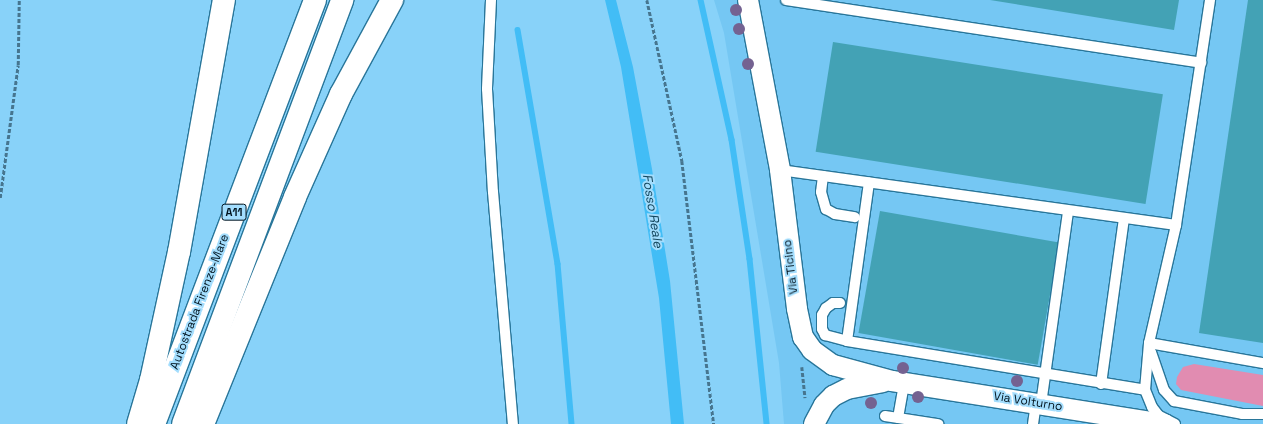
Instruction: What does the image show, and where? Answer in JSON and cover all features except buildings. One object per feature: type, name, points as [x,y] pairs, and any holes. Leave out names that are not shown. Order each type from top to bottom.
[{"type":"highway","points":[[138,424],[152,380],[179,252],[224,0]]},
{"type":"highway","name":"Autostrada Firenze-Mare","points":[[154,424],[315,0]]},
{"type":"highway","name":"A11","points":[[183,424],[342,0]]},
{"type":"highway","points":[[203,424],[295,197],[341,94],[392,0]]},
{"type":"street","name":"Via Ticino","points":[[748,0],[780,170],[792,277],[803,337],[812,350],[833,365],[898,382]]},
{"type":"street","points":[[814,424],[824,405],[847,389],[869,382],[898,382]]},
{"type":"street","name":"Via Volturno","points":[[898,382],[1163,423]]},
{"type":"lane","points":[[491,0],[487,89],[493,192],[513,424]]},
{"type":"lane","points":[[786,0],[1201,63]]},
{"type":"lane","points":[[1163,423],[1152,406],[1145,390],[1149,343],[1176,225],[1210,0]]},
{"type":"lane","points":[[780,170],[1124,219],[1176,225]]},
{"type":"lane","points":[[823,176],[821,196],[826,210],[835,214],[855,218]]},
{"type":"lane","points":[[847,342],[869,183]]},
{"type":"lane","points":[[1033,424],[1046,373],[1068,211]]},
{"type":"lane","points":[[1101,384],[1124,219]]},
{"type":"lane","points":[[840,303],[833,303],[826,308],[822,315],[822,329],[825,335],[847,342],[1145,390]]},
{"type":"lane","points":[[1149,343],[1263,363]]},
{"type":"lane","points":[[1149,343],[1164,390],[1174,400],[1242,414],[1263,414]]},
{"type":"lane","points":[[898,382],[898,418]]},
{"type":"lane","points":[[886,416],[938,424]]},
{"type":"path","points":[[0,198],[18,65],[19,0]]},
{"type":"path","points":[[647,0],[682,161],[714,424]]},
{"type":"shaded area","points":[[714,0],[1263,0],[1263,424],[784,424],[779,363],[724,33]]},
{"type":"shaded area","points":[[1194,364],[1263,375],[1263,406],[1181,390],[1176,384],[1177,377],[1183,367]]},
{"type":"water","name":"Fosso Reale","points":[[605,0],[616,0],[633,67],[652,169],[670,281],[684,424],[671,424],[659,298],[621,67]]},
{"type":"waterway","points":[[701,0],[732,140],[750,259],[767,424]]},
{"type":"waterway","points":[[518,30],[558,264],[572,424]]}]
